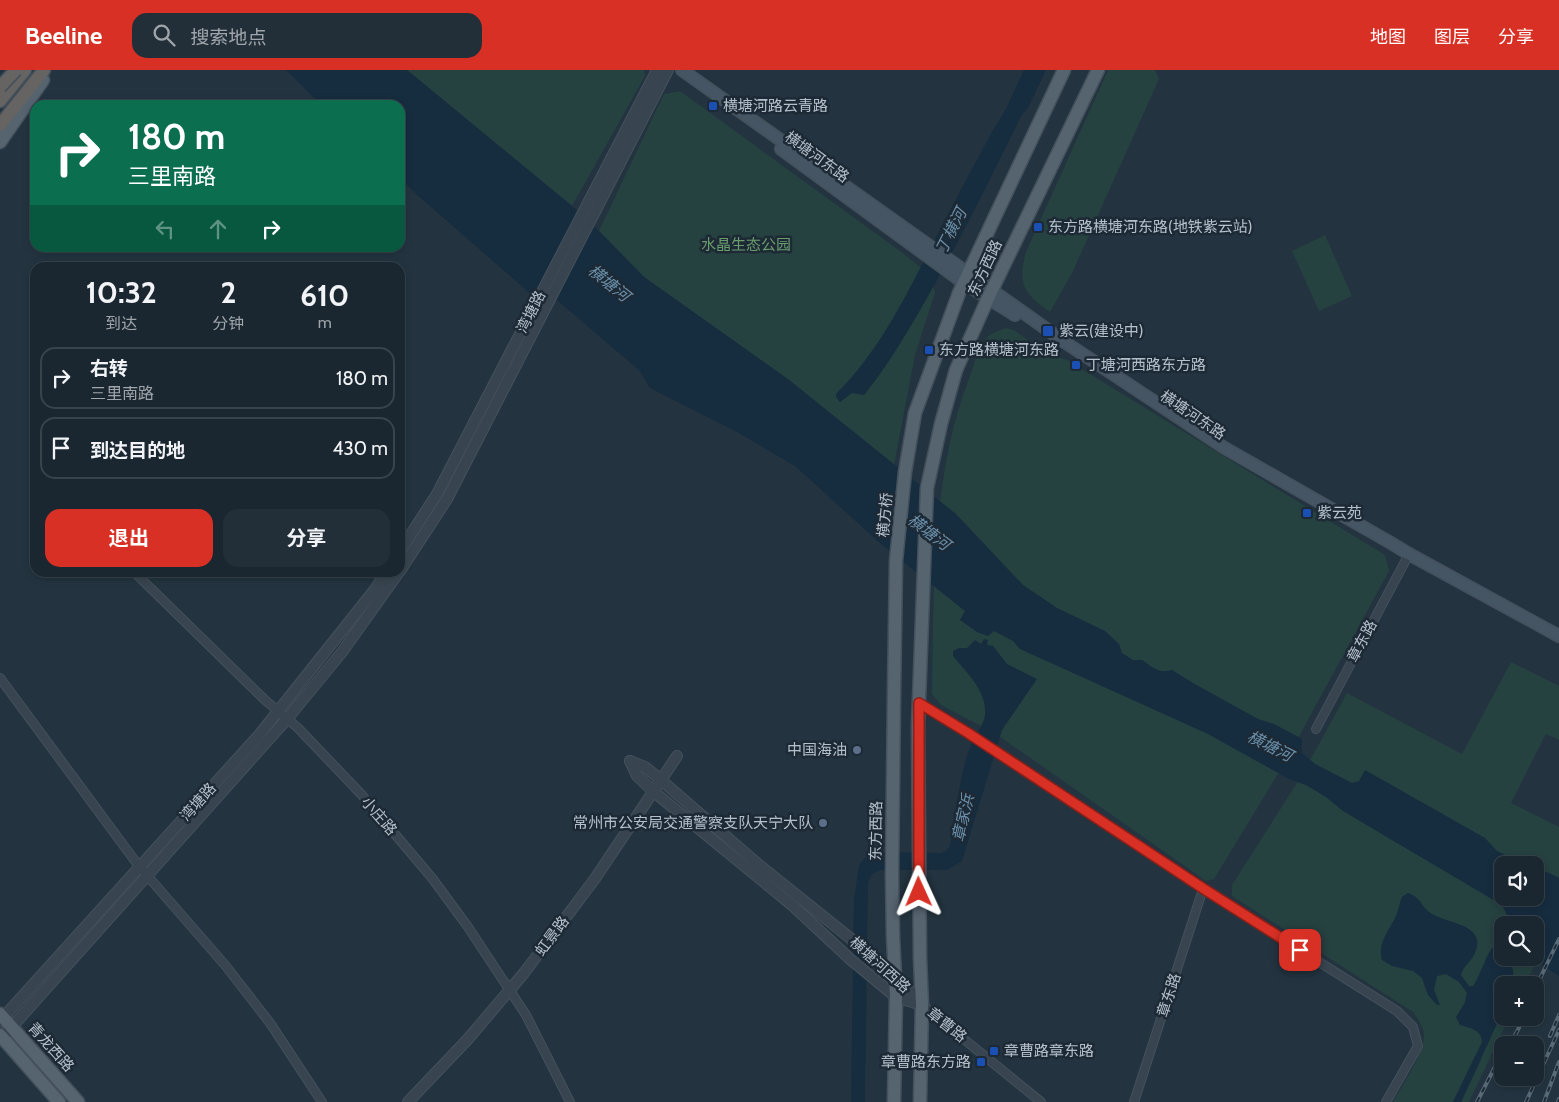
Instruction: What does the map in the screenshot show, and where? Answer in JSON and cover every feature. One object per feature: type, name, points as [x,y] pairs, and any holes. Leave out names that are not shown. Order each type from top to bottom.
[{"type":"highway","points":[[0,89],[16,70]]},
{"type":"highway","points":[[0,101],[25,70]]},
{"type":"highway","points":[[0,128],[16,106],[46,72]]},
{"type":"main road","name":"横塘河东路","points":[[672,70],[923,246]]},
{"type":"main road","name":"横塘河东路","points":[[682,70],[948,265],[1220,451],[1389,548],[1409,554],[1559,636]]},
{"type":"main road","name":"东方西路","points":[[905,472],[915,413],[967,278],[1064,70]]},
{"type":"main road","name":"东方西路","points":[[919,703],[927,488],[940,424],[956,370],[990,294],[1098,70]]},
{"type":"main road","points":[[0,128],[46,72]]},
{"type":"main road","points":[[0,142],[46,72]]},
{"type":"main road","name":"横方桥","points":[[896,561],[905,472]]},
{"type":"main road","name":"东方西路","points":[[894,1102],[896,998],[892,846],[896,561]]},
{"type":"main road","points":[[919,703],[918,850],[922,1005],[920,1102]]},
{"type":"main road","name":"青龙西路","points":[[4,1020],[78,1102]]},
{"type":"main road","name":"青龙西路","points":[[1,1038],[59,1102]]},
{"type":"street","name":"湾塘路","points":[[405,544],[438,494],[536,300],[657,70]]},
{"type":"street","points":[[405,563],[447,499],[668,70]]},
{"type":"street","name":"章东路","points":[[1316,729],[1409,554]]},
{"type":"street","name":"小庄路","points":[[139,577],[265,700],[298,728],[360,794],[432,878],[468,927],[526,1016],[570,1102]]},
{"type":"street","name":"湾塘路","points":[[143,871],[259,735],[383,577]]},
{"type":"street","points":[[1,1038],[4,1020],[287,719],[342,652],[395,577]]},
{"type":"street","points":[[0,678],[143,871],[225,965],[270,1023],[322,1102]]},
{"type":"street","points":[[919,703],[968,733],[1204,889],[1397,1011],[1414,1027],[1418,1046],[1386,1102]]},
{"type":"street","name":"虹景路","points":[[408,1102],[468,1039],[509,990],[594,880],[677,756]]},
{"type":"street","name":"横塘河西路","points":[[630,761],[645,767],[759,865],[895,974],[922,1005],[896,998],[850,959],[792,905],[654,792],[637,776],[630,761]]},
{"type":"street","name":"章东路","points":[[1134,1102],[1204,889]]},
{"type":"street","name":"章曹路","points":[[922,1005],[1041,1102]]},
{"type":"green space","points":[[407,70],[644,70],[645,76],[572,206]]},
{"type":"green space","points":[[1108,70],[1155,70],[1159,79],[1073,271],[1050,312],[1034,300],[1025,287],[1022,272],[1023,263],[1026,252]]},
{"type":"green space","name":"水晶生态公园","points":[[680,91],[900,251],[926,272],[932,280],[935,293],[915,355],[894,465],[789,380],[644,277],[599,231],[664,94]]},
{"type":"green space","points":[[1325,235],[1352,296],[1319,311],[1292,251]]},
{"type":"green space","points":[[1006,328],[1014,330],[1046,353],[1067,360],[1385,555],[1389,571],[1284,764],[1214,879],[1206,881],[996,734],[941,705],[932,694],[937,533],[941,492],[948,453],[957,414],[979,349],[988,336]]},
{"type":"green space","points":[[1511,662],[1559,686],[1559,740],[1546,734],[1511,803],[1559,827],[1559,916],[1544,946],[1544,916],[1494,916],[1494,966],[1534,966],[1529,976],[1494,976],[1494,1026],[1505,1026],[1500,1036],[1494,1036],[1494,1050],[1469,1102],[1461,1102],[1481,1060],[1475,1056],[1453,1102],[1393,1102],[1412,1070],[1423,1044],[1423,1030],[1413,1012],[1232,896],[1232,885],[1302,775],[1347,693],[1462,754]]},
{"type":"water","name":"横塘河","points":[[286,70],[407,70],[572,206],[644,277],[789,380],[956,514],[1023,585],[1057,608],[1105,631],[1119,644],[1122,653],[1133,660],[1142,660],[1159,670],[1172,670],[1258,719],[1274,724],[1302,739],[1302,753],[1315,764],[1352,783],[1359,781],[1365,770],[1485,838],[1497,851],[1507,856],[1494,856],[1494,900],[1343,811],[1326,797],[1306,785],[1289,779],[1208,734],[1020,649],[1013,641],[994,631],[988,636],[977,632],[960,620],[965,611],[882,545],[795,466],[737,432],[650,388],[639,370],[552,296],[532,295],[416,194],[405,183],[405,100],[316,100]]},
{"type":"water","name":"丁横河","points":[[1024,70],[1046,70],[1028,108],[1021,116],[933,288],[893,355],[864,395],[852,393],[840,402],[836,394],[866,360],[891,322],[948,213],[1006,109]]},
{"type":"water","name":"章家浜","points":[[984,639],[988,640],[987,645],[993,646],[1007,664],[1037,679],[1002,730],[962,861],[947,870],[881,870],[872,874],[868,883],[865,1102],[851,1102],[854,900],[859,865],[865,858],[882,852],[941,853],[947,850],[950,845],[960,783],[966,759],[971,743],[983,723],[985,715],[985,706],[979,690],[953,656],[953,651],[959,648],[967,648],[975,640],[981,644]]},
{"type":"water","points":[[1544,871],[1559,878],[1559,976],[1544,966],[1544,916],[1508,916],[1502,906],[1544,906]]},
{"type":"water","points":[[1408,893],[1413,895],[1430,913],[1466,927],[1476,937],[1477,945],[1474,955],[1463,969],[1461,975],[1469,986],[1473,986],[1492,948],[1494,948],[1494,966],[1512,966],[1513,970],[1513,976],[1494,976],[1494,1026],[1496,1026],[1461,1102],[1453,1102],[1482,1042],[1481,1038],[1478,1032],[1460,1025],[1456,1017],[1465,1002],[1467,993],[1459,982],[1446,974],[1437,976],[1434,990],[1440,1005],[1437,1005],[1428,995],[1422,978],[1413,971],[1392,966],[1382,960],[1382,943],[1397,914],[1402,897]]},
{"type":"railway","points":[[1541,976],[1559,939]]},
{"type":"railway","points":[[1550,1036],[1559,1015]]},
{"type":"railway","points":[[1515,1036],[1520,1026]]},
{"type":"railway","points":[[1526,1102],[1559,1030]]},
{"type":"railway","points":[[1544,1102],[1559,1062]]},
{"type":"railway","points":[[1477,1102],[1494,1069]]},
{"type":"place","name":"横塘河路云青路","points":[[713,106]]},
{"type":"place","name":"东方路横塘河东路(地铁紫云站)","points":[[1038,227]]},
{"type":"place","name":"紫云(建设中)","points":[[1048,331]]},
{"type":"place","name":"东方路横塘河东路","points":[[929,350]]},
{"type":"place","name":"丁塘河西路东方路","points":[[1076,365]]},
{"type":"place","name":"紫云苑","points":[[1307,513]]},
{"type":"place","name":"中国海油","points":[[857,750]]},
{"type":"place","name":"常州市公安局交通警察支队天宁大队","points":[[823,823]]},
{"type":"place","name":"章曹路章东路","points":[[994,1051]]},
{"type":"place","name":"章曹路东方路","points":[[981,1062]]},
{"type":"route","points":[[919,892],[919,703],[1300,950]]}]
